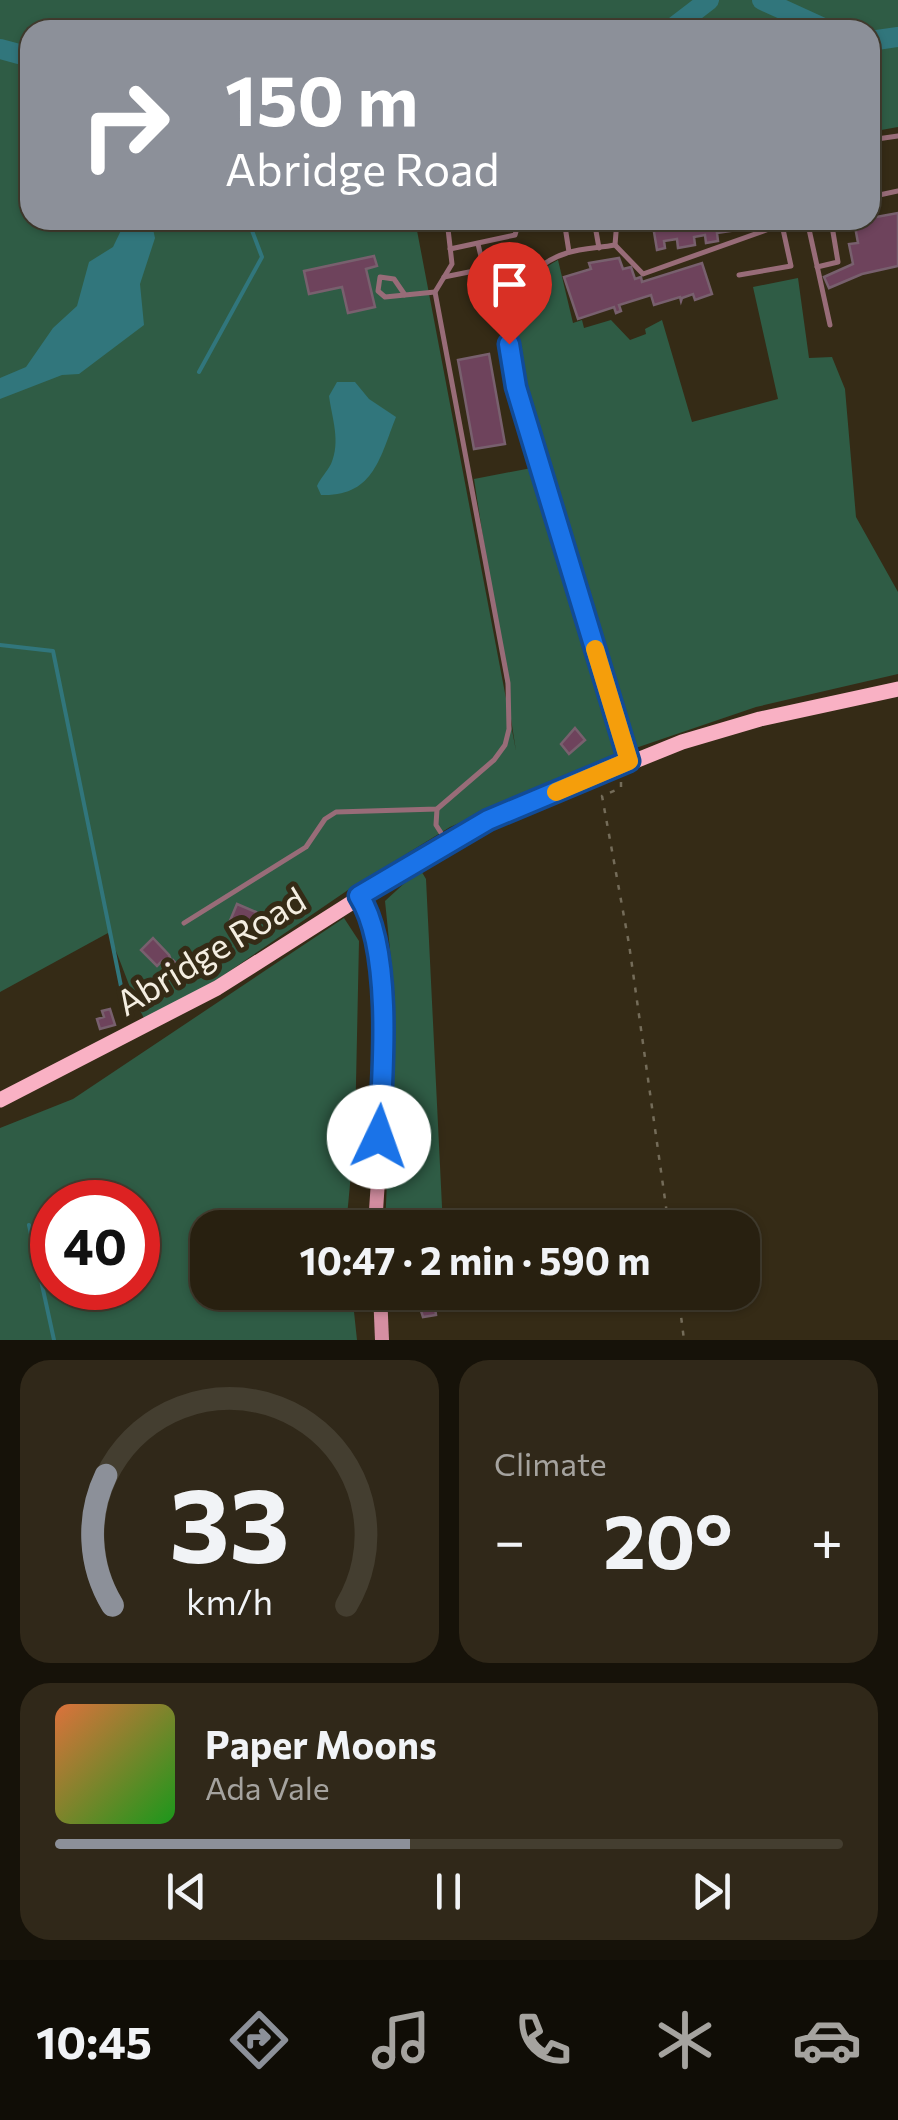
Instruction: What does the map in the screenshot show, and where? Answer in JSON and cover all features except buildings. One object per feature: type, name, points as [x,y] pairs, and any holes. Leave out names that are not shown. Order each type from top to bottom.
[{"type":"main road","name":"Abridge Road","points":[[0,1100],[216,988],[359,896],[488,820],[625,762],[760,718],[898,689]]},
{"type":"street","points":[[359,896],[370,916],[381,977],[382,1082],[375,1210]]},
{"type":"street","points":[[381,1310],[382,1340]]},
{"type":"lane","points":[[184,923],[306,847],[325,819],[336,812],[438,809],[494,760],[504,744],[509,714],[508,682],[435,292],[452,264],[448,230]]},
{"type":"lane","points":[[450,249],[515,234],[516,230]]},
{"type":"lane","points":[[566,230],[569,252]]},
{"type":"lane","points":[[596,230],[599,248]]},
{"type":"lane","points":[[614,246],[616,230]]},
{"type":"lane","points":[[614,246],[643,274],[766,230]]},
{"type":"lane","points":[[739,275],[791,266],[782,230]]},
{"type":"lane","points":[[808,230],[830,325]]},
{"type":"lane","points":[[817,266],[838,262],[833,230]]},
{"type":"lane","points":[[444,276],[484,269],[478,244]]},
{"type":"lane","points":[[614,246],[569,252],[547,261],[518,294],[509,344],[516,387],[625,762]]},
{"type":"lane","points":[[404,295],[389,276],[378,281],[380,294],[404,295],[435,292]]},
{"type":"lane","points":[[438,809],[436,825],[447,842]]},
{"type":"path","points":[[625,762],[622,788],[602,796],[629,944],[666,1210]]},
{"type":"path","points":[[680,1310],[684,1340]]},
{"type":"green space","points":[[0,0],[898,0],[898,127],[880,130],[880,20],[20,20],[20,230],[417,230],[516,751],[474,479],[542,466],[522,384],[517,325],[523,299],[536,277],[558,260],[573,323],[582,320],[584,328],[611,320],[630,340],[646,334],[645,329],[662,320],[692,422],[778,399],[753,287],[798,278],[809,358],[832,357],[845,389],[856,517],[898,592],[898,674],[756,707],[621,753],[450,827],[146,1022],[108,933],[0,992]]},
{"type":"green space","points":[[420,869],[426,879],[442,1210],[386,1210],[395,999],[385,901]]},
{"type":"green space","points":[[344,918],[359,941],[355,1131],[348,1210],[190,1210],[190,1310],[354,1310],[357,1340],[0,1340],[0,1128],[73,1099]]},
{"type":"water","points":[[121,230],[153,230],[155,238],[140,284],[144,325],[79,374],[62,375],[0,399],[0,378],[26,367],[53,328],[77,306],[89,262],[113,247]]},
{"type":"water","points":[[337,382],[355,382],[369,399],[396,417],[379,460],[364,482],[339,494],[321,495],[317,486],[331,464],[335,447],[329,396]]},
{"type":"waterway","points":[[683,20],[709,0]]},
{"type":"waterway","points":[[762,0],[806,20]]},
{"type":"waterway","points":[[880,40],[898,37]]},
{"type":"waterway","points":[[0,49],[20,54]]},
{"type":"waterway","points":[[199,372],[262,257],[252,230]]},
{"type":"waterway","points":[[0,645],[53,651],[125,1006]]},
{"type":"waterway","points":[[29,1225],[54,1340]]},
{"type":"slow traffic","points":[[556,792],[629,761],[595,649]]},
{"type":"route","points":[[379,1137],[381,977],[376,937],[359,896],[488,820],[629,761],[516,387],[509,344]]}]
